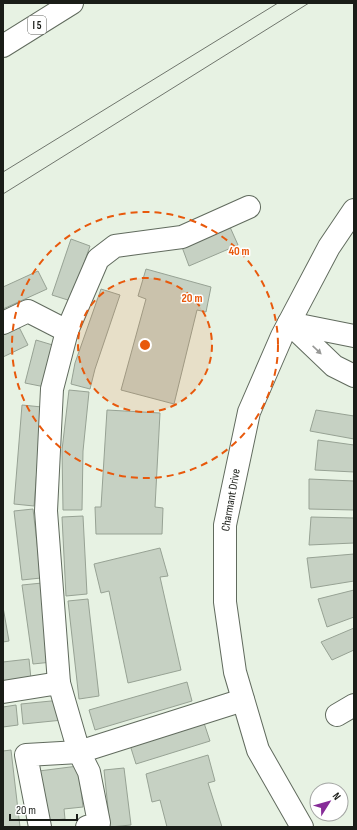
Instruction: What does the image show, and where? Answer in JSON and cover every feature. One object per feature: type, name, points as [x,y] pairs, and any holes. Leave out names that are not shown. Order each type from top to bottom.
[{"type":"main road","name":"I 5","points":[[3,46],[72,3]]},
{"type":"main road","points":[[87,827],[99,823],[89,772],[79,752],[59,683],[46,511],[52,389],[67,332],[98,259],[114,246],[182,236],[249,207]]},
{"type":"main road","name":"Charmant Drive","points":[[302,827],[258,750],[235,672],[225,602],[225,525],[248,412],[282,336],[329,247],[354,210]]},
{"type":"main road","points":[[3,323],[28,311],[67,332]]},
{"type":"main road","points":[[289,323],[354,336]]},
{"type":"main road","points":[[289,323],[334,366],[354,376]]},
{"type":"main road","points":[[3,692],[59,683]]},
{"type":"main road","points":[[40,827],[26,755],[79,752],[243,700]]},
{"type":"building","points":[[230,227],[238,245],[189,266],[182,247]]},
{"type":"building","points":[[71,239],[90,246],[71,301],[52,295]]},
{"type":"building","points":[[146,269],[211,287],[206,312],[197,310],[174,404],[121,390],[146,299],[138,296]]},
{"type":"building","points":[[38,271],[47,289],[3,309],[3,287]]},
{"type":"building","points":[[101,289],[120,295],[95,369],[90,389],[71,384],[75,363]]},
{"type":"building","points":[[19,327],[28,345],[3,357],[3,335]]},
{"type":"building","points":[[36,340],[56,346],[45,387],[25,383]]},
{"type":"building","points":[[69,390],[89,392],[83,451],[82,510],[63,510],[62,450]]},
{"type":"building","points":[[22,405],[42,407],[34,506],[14,504]]},
{"type":"building","points":[[107,410],[160,413],[155,507],[163,508],[162,534],[96,534],[95,507],[101,507]]},
{"type":"building","points":[[316,410],[354,416],[354,439],[310,431]]},
{"type":"building","points":[[318,440],[354,445],[354,472],[315,470]]},
{"type":"building","points":[[309,479],[354,481],[354,510],[309,509]]},
{"type":"building","points":[[33,509],[41,578],[22,580],[14,511]]},
{"type":"building","points":[[83,516],[87,594],[66,596],[62,517]]},
{"type":"building","points":[[311,517],[354,518],[354,543],[309,545]]},
{"type":"building","points":[[160,548],[168,576],[160,577],[181,670],[128,683],[109,591],[101,593],[94,564]]},
{"type":"building","points":[[354,554],[354,581],[311,588],[307,558]]},
{"type":"building","points":[[42,583],[52,662],[33,664],[22,585]]},
{"type":"building","points":[[354,590],[354,617],[327,627],[318,599]]},
{"type":"building","points":[[88,599],[99,696],[79,699],[68,601]]},
{"type":"building","points":[[3,607],[9,641],[3,642]]},
{"type":"building","points":[[354,628],[354,650],[332,660],[321,642]]},
{"type":"building","points":[[29,659],[31,679],[3,682],[3,662]]},
{"type":"building","points":[[187,682],[192,701],[95,730],[89,710]]},
{"type":"building","points":[[61,700],[63,720],[23,724],[21,704]]},
{"type":"building","points":[[16,705],[18,725],[3,727],[3,707]]},
{"type":"building","points":[[204,723],[210,741],[136,764],[130,745]]},
{"type":"building","points":[[11,750],[20,827],[3,827],[3,751]]},
{"type":"building","points":[[208,755],[215,781],[208,783],[222,827],[167,827],[160,800],[152,802],[146,774]]},
{"type":"building","points":[[78,766],[83,807],[64,809],[65,819],[45,821],[39,771]]},
{"type":"building","points":[[124,768],[131,825],[110,827],[104,770]]},
{"type":"tram line","points":[[3,172],[278,3]]},
{"type":"tram line","points":[[3,194],[309,3]]}]
